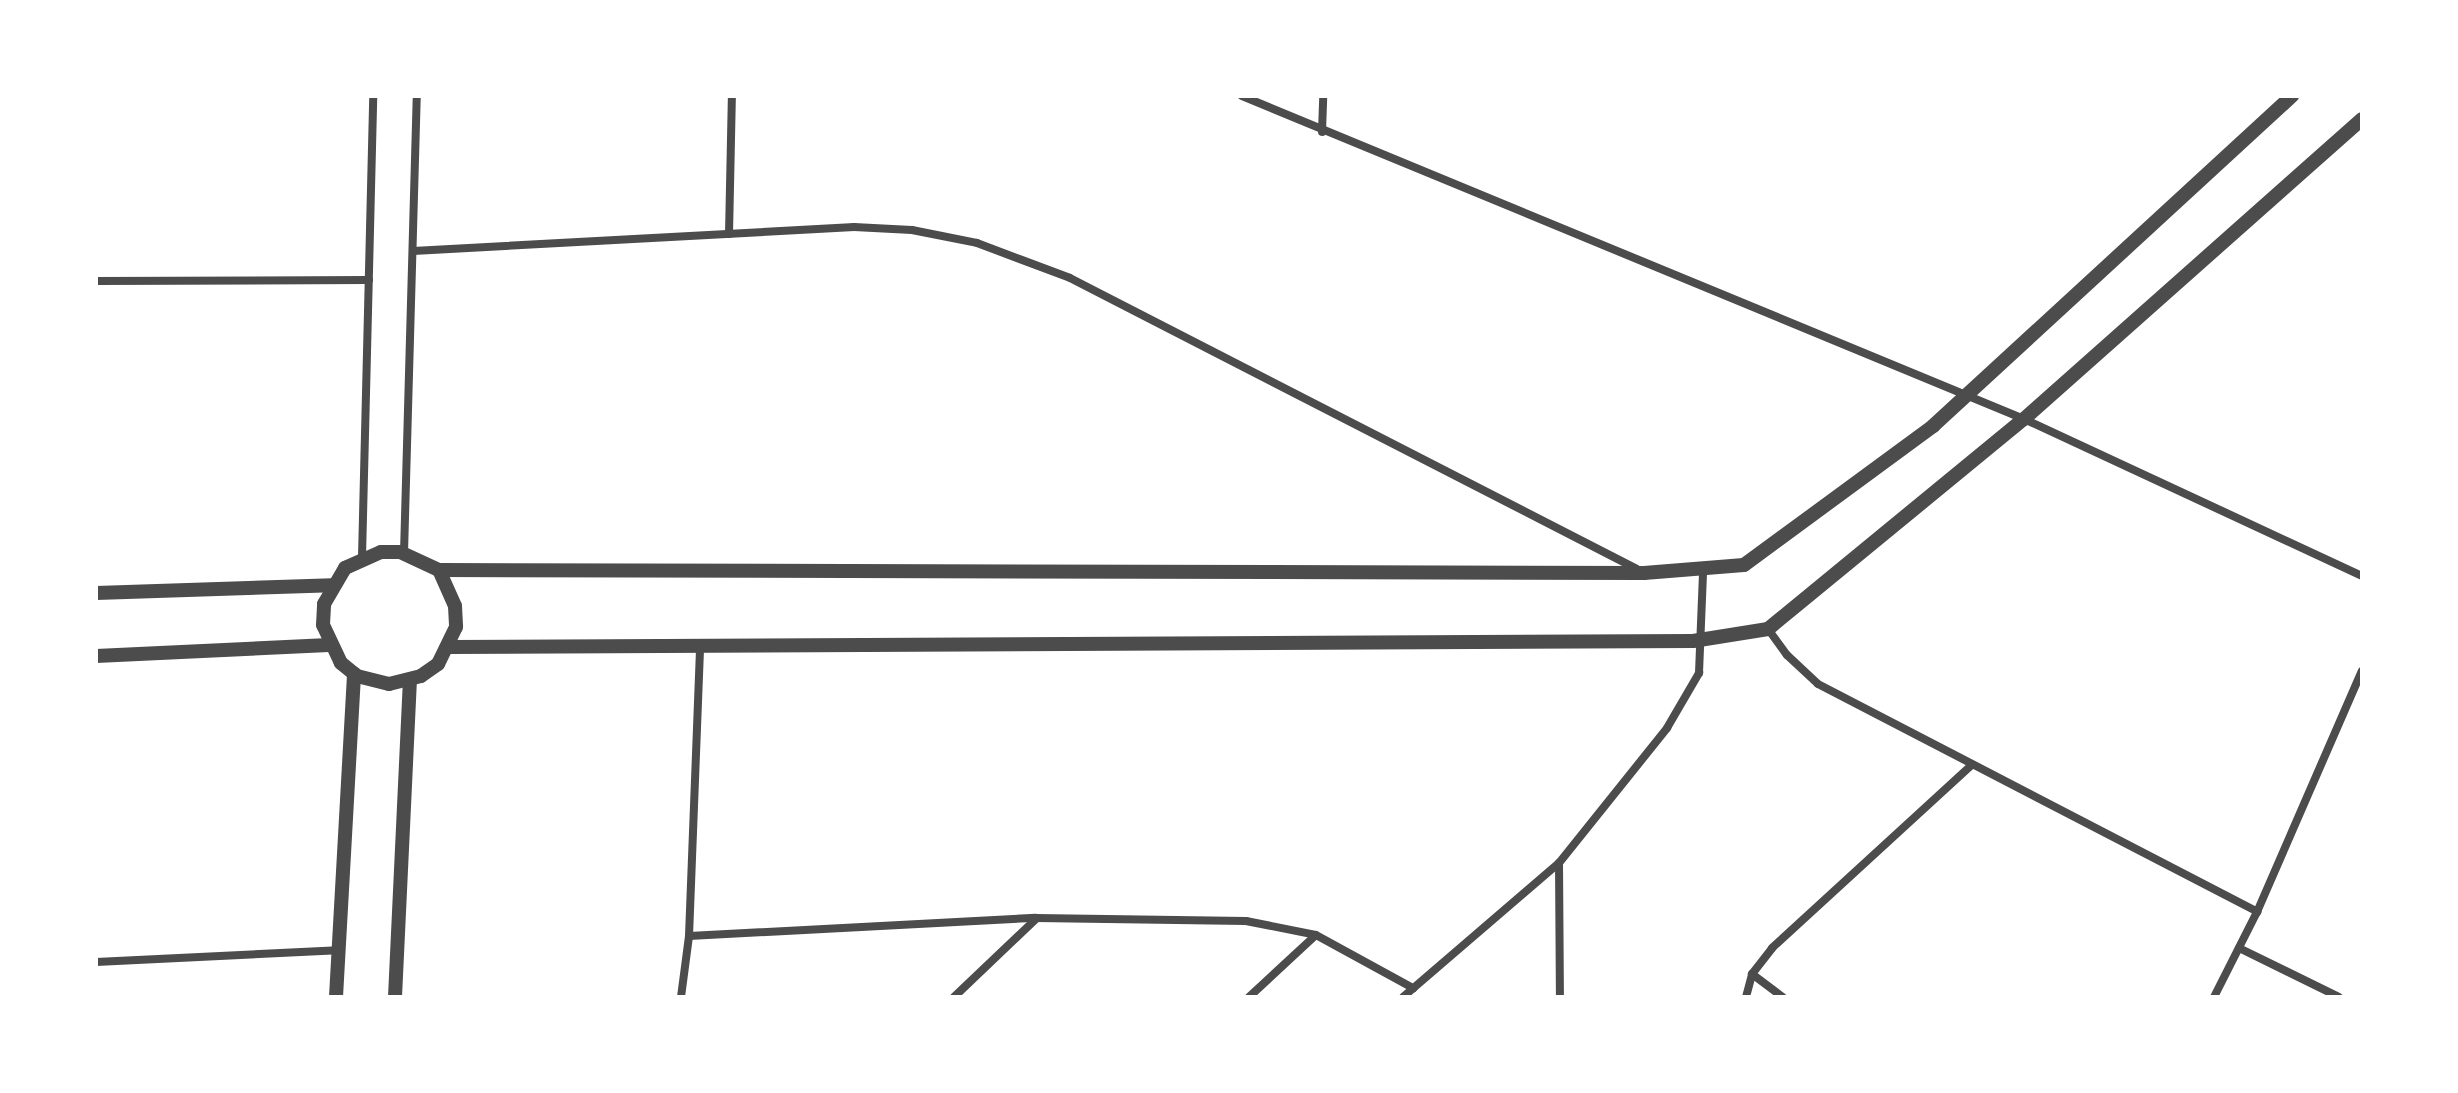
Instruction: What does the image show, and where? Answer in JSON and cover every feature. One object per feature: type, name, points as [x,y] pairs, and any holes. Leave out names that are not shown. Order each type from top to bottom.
[{"type":"street","points":[[362,557],[373,96]]},
{"type":"street","points":[[404,553],[417,96]]},
{"type":"street","points":[[729,234],[732,96]]},
{"type":"street","points":[[1242,96],[1322,132],[2024,419],[2362,576]]},
{"type":"street","points":[[1322,132],[1323,96]]},
{"type":"street","points":[[439,570],[455,606],[450,647],[438,664],[410,680],[372,682],[354,673],[329,645],[323,625],[332,585],[362,557],[404,553],[439,570],[1644,573],[1703,572],[1744,565],[1966,397],[2292,96]]},
{"type":"street","points":[[450,647],[1703,639],[1768,629],[2024,419],[2362,119]]},
{"type":"street","points":[[413,251],[854,227],[912,230],[977,243],[1070,278],[1644,573]]},
{"type":"street","points":[[96,281],[369,280]]},
{"type":"street","points":[[1403,997],[1559,863],[1667,728],[1699,673],[1703,639],[1703,572]]},
{"type":"street","points":[[96,593],[332,585]]},
{"type":"street","points":[[1768,629],[1818,684],[2257,912]]},
{"type":"street","points":[[681,997],[689,936],[701,643]]},
{"type":"street","points":[[96,656],[329,645]]},
{"type":"street","points":[[2214,997],[2257,912],[2362,671]]},
{"type":"street","points":[[336,997],[354,673]]},
{"type":"street","points":[[395,997],[410,680]]},
{"type":"street","points":[[1746,997],[1752,974],[1772,948],[1972,765]]},
{"type":"street","points":[[1559,863],[1560,997]]},
{"type":"street","points":[[689,936],[1036,918],[1246,921],[1316,935],[1413,988]]},
{"type":"street","points":[[954,997],[1036,918]]},
{"type":"street","points":[[1249,997],[1316,935]]},
{"type":"street","points":[[2239,948],[2339,997]]},
{"type":"street","points":[[96,962],[338,950]]},
{"type":"street","points":[[1752,974],[1783,997]]}]
